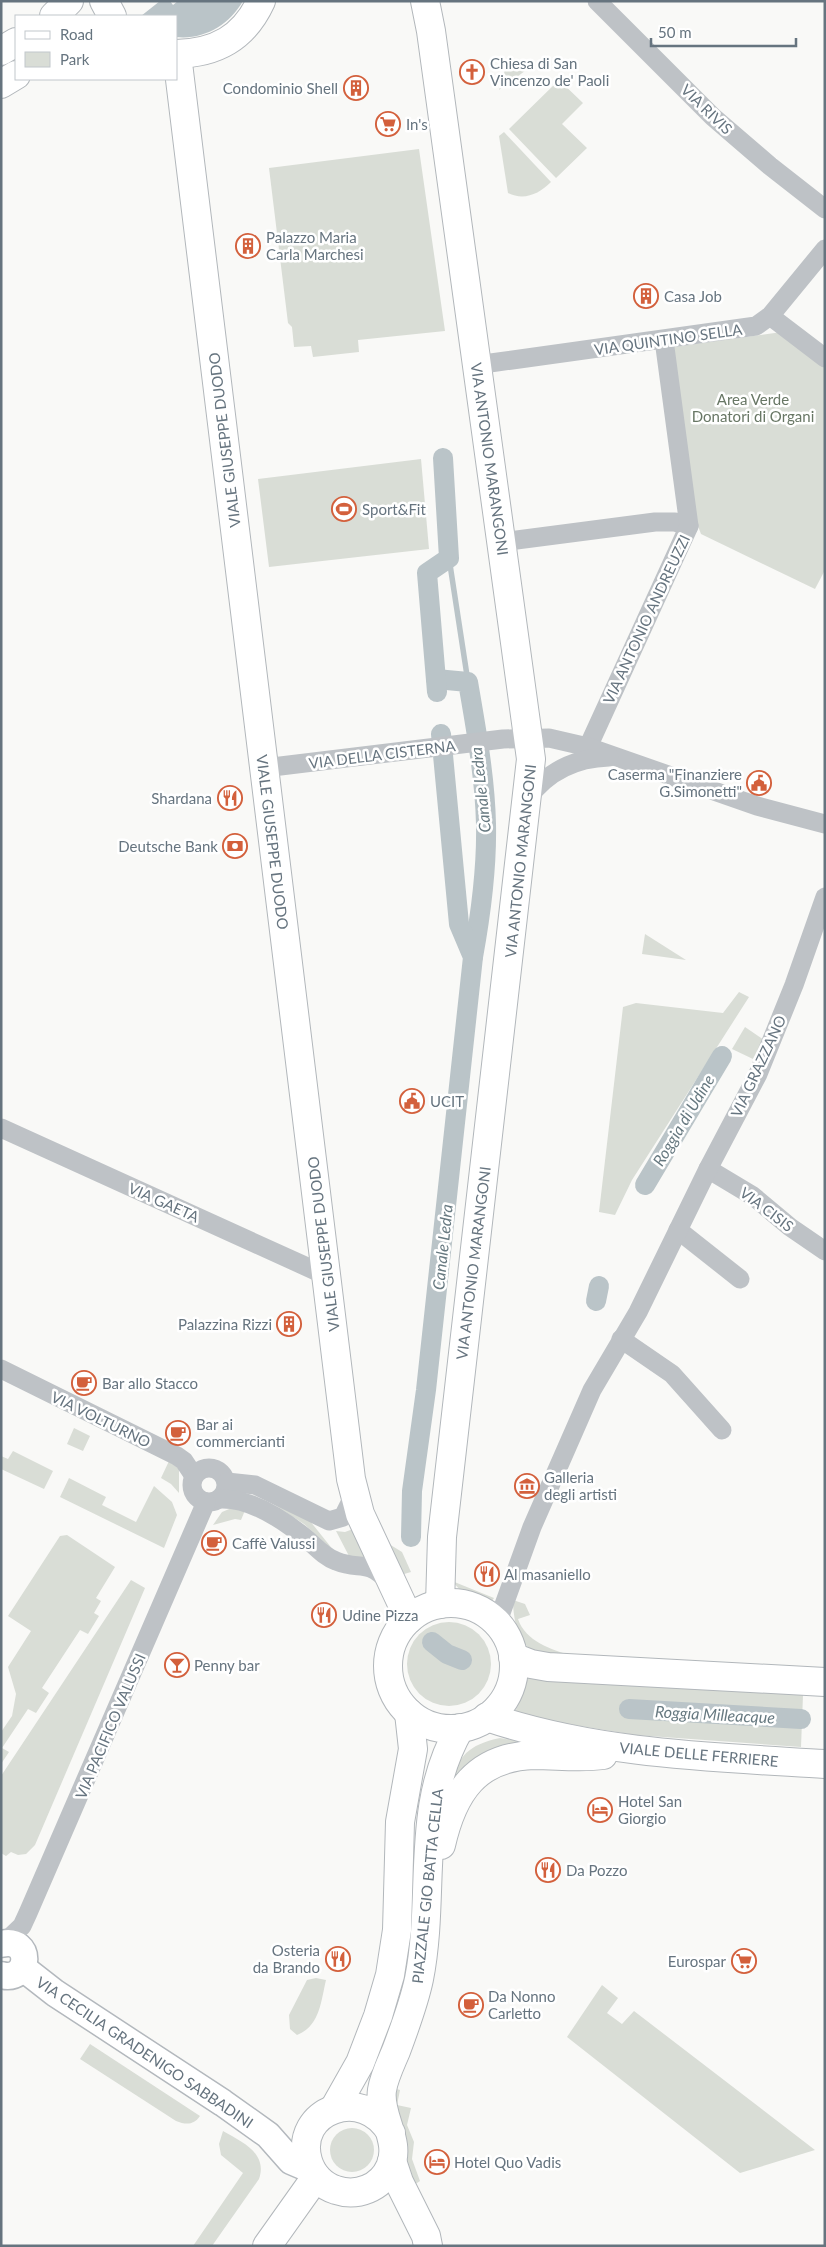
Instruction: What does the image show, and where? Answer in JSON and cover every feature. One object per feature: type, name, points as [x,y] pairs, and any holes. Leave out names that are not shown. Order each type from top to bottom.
[{"type":"main road","points":[[55,15],[69,1]]},
{"type":"main road","points":[[104,1],[111,15]]},
{"type":"main road","name":"VIA ANTONIO MARANGONI","points":[[425,1],[432,31],[531,759],[442,1537],[440,1604]]},
{"type":"main road","points":[[178,55],[207,51],[224,44],[245,28],[260,5]]},
{"type":"main road","name":"VIALE GIUSEPPE DUODO","points":[[178,63],[354,1496],[369,1534],[409,1619]]},
{"type":"main road","points":[[1,84],[15,76]]},
{"type":"main road","name":"PIAZZALE GIO BATTA CELLA","points":[[440,1604],[465,1605],[488,1615],[507,1639],[513,1657],[514,1670],[506,1697],[487,1717],[460,1728],[438,1728],[418,1720],[409,1713],[395,1694],[388,1672],[388,1660],[395,1638],[409,1619],[419,1612],[440,1604]]},
{"type":"main road","points":[[513,1657],[531,1664],[548,1667],[825,1682]]},
{"type":"main road","name":"PIAZZALE GIO BATTA CELLA","points":[[308,2136],[314,2124],[323,2115],[334,2109],[360,2063],[378,2016],[390,1975],[397,1930],[400,1822],[413,1749],[409,1713]]},
{"type":"main road","name":"VIALE DELLE FERRIERE","points":[[487,1717],[520,1728],[628,1748],[684,1756],[825,1764]]},
{"type":"main road","name":"PIAZZALE GIO BATTA CELLA","points":[[428,2246],[426,2236],[399,2182],[392,2161],[394,2146],[382,2092],[414,1999],[423,1956],[429,1842],[435,1787],[442,1762],[460,1728]]},
{"type":"main road","points":[[426,1917],[450,1812],[462,1789],[478,1773],[501,1760],[520,1756],[588,1757],[628,1748]]},
{"type":"main road","points":[[334,2109],[350,2106],[367,2109],[381,2119],[390,2133]]},
{"type":"main road","points":[[308,2136],[306,2152],[314,2173],[335,2190],[359,2192],[380,2181],[392,2161]]},
{"type":"main road","points":[[267,2246],[314,2173]]},
{"type":"street","name":"VIA RIVIS","points":[[597,1],[713,117],[770,166],[825,208]]},
{"type":"street","name":"VIA QUINTINO SELLA","points":[[476,365],[747,329],[756,326],[770,316],[825,249]]},
{"type":"street","points":[[770,316],[825,358]]},
{"type":"street","name":"VIA ANTONIO ANDREUZZI","points":[[588,747],[689,526],[664,340]]},
{"type":"street","points":[[501,542],[654,522],[675,522],[689,526]]},
{"type":"street","name":"VIA DELLA CISTERNA","points":[[264,768],[497,740],[529,737],[549,738],[588,747],[758,806],[825,824]]},
{"type":"street","name":"VIA DELLA CISTERNA","points":[[528,798],[548,776],[571,764],[596,758],[618,757]]},
{"type":"street","name":"VIA GRAZZANO","points":[[497,1624],[532,1527],[592,1390],[638,1312],[708,1169],[758,1074],[794,985],[825,897]]},
{"type":"street","name":"VIA GAETA","points":[[1,1128],[327,1276]]},
{"type":"street","name":"VIA CISIS","points":[[708,1169],[752,1196],[790,1227],[825,1251]]},
{"type":"street","points":[[678,1230],[740,1279]]},
{"type":"street","points":[[621,1339],[672,1374],[722,1430]]},
{"type":"street","name":"VIA VOLTURNO","points":[[1,1369],[177,1456],[184,1461],[194,1476],[192,1481],[193,1492],[217,1494]]},
{"type":"street","points":[[194,1476],[202,1469],[212,1467],[222,1472],[217,1494]]},
{"type":"street","points":[[217,1494],[255,1485],[329,1521],[343,1516],[354,1496]]},
{"type":"street","points":[[217,1494],[252,1505],[292,1528],[323,1554],[336,1562],[374,1568],[393,1585]]},
{"type":"street","name":"VIA PACIFICO VALUSSI","points":[[2,1943],[22,1926],[217,1494]]},
{"type":"street","name":"VIA CECILIA GRADENIGO SABBADINI","points":[[2,1943],[9,1942],[20,1947],[25,1957],[12,1971],[55,1993],[223,2103],[268,2135],[291,2161],[314,2173]]},
{"type":"street","name":"VIA CECILIA GRADENIGO SABBADINI","points":[[268,2135],[308,2136]]},
{"type":"green space","points":[[508,60],[533,65],[499,90]]},
{"type":"green space","points":[[559,80],[583,103],[562,124],[587,148],[556,178],[509,129]]},
{"type":"green space","points":[[504,132],[551,182],[536,193],[520,196],[508,193],[499,136]]},
{"type":"green space","points":[[419,149],[445,331],[358,340],[359,352],[313,357],[311,346],[294,347],[292,327],[288,323],[269,168]]},
{"type":"green space","name":"Area Verde Donatori di Organi","points":[[782,332],[825,366],[825,570],[815,589],[701,534],[695,518],[673,347]]},
{"type":"green space","name":"Sport&Fit","points":[[421,459],[429,549],[269,567],[258,479]]},
{"type":"green space","points":[[645,934],[686,960],[642,954]]},
{"type":"green space","points":[[739,992],[749,997],[632,1180],[615,1215],[599,1212],[623,1007],[636,1003],[723,1013]]},
{"type":"green space","points":[[745,1027],[764,1040],[753,1059],[732,1049]]},
{"type":"green space","points":[[74,1428],[90,1436],[83,1451],[67,1444]]},
{"type":"green space","points":[[13,1451],[53,1471],[44,1489],[1,1469],[1,1456],[8,1459]]},
{"type":"green space","points":[[169,1461],[179,1469],[179,1493],[171,1484],[161,1478]]},
{"type":"green space","points":[[69,1478],[106,1497],[102,1505],[136,1522],[154,1486],[172,1502],[177,1515],[164,1548],[60,1497]]},
{"type":"green space","points":[[264,1498],[310,1521],[334,1551],[304,1524]]},
{"type":"green space","points":[[234,1507],[246,1508],[241,1520],[235,1519],[213,1525],[222,1512]]},
{"type":"green space","points":[[353,1529],[369,1561],[349,1556],[336,1531],[345,1532]]},
{"type":"green space","points":[[67,1535],[115,1567],[96,1598],[101,1601],[94,1613],[99,1616],[88,1634],[80,1630],[42,1688],[49,1693],[36,1713],[28,1709],[2,1748],[9,1752],[1,1764],[1,1732],[12,1716],[16,1694],[8,1667],[31,1631],[8,1616],[60,1536]]},
{"type":"green space","points":[[389,1544],[402,1552],[411,1572],[404,1574]]},
{"type":"green space","points":[[131,1580],[145,1588],[35,1845],[26,1854],[18,1855],[11,1852],[6,1856],[1,1853],[1,1776]]},
{"type":"green space","points":[[452,1581],[494,1598],[492,1601],[461,1591]]},
{"type":"green space","points":[[513,1600],[525,1604],[530,1615],[518,1619],[527,1634],[540,1644],[572,1656],[572,1659],[536,1652],[524,1643],[517,1629]]},
{"type":"green space","points":[[449,1622],[472,1629],[484,1641],[491,1664],[484,1687],[472,1699],[449,1706],[426,1699],[414,1687],[407,1664],[414,1641],[426,1629]]},
{"type":"green space","points":[[529,1675],[624,1679],[803,1695],[801,1747],[635,1735],[514,1715]]},
{"type":"green space","points":[[500,1738],[541,1745],[447,1795],[454,1773],[463,1757],[477,1746]]},
{"type":"green space","points":[[316,1978],[326,1980],[321,2004],[311,2026],[297,2035],[290,2029],[289,2015],[307,1980]]},
{"type":"green space","points":[[602,1985],[618,1998],[607,2013],[622,2024],[634,2011],[815,2150],[740,2173],[567,2037]]},
{"type":"green space","points":[[90,2044],[200,2116],[190,2123],[176,2121],[80,2059]]},
{"type":"green space","points":[[393,2088],[400,2090],[397,2105],[411,2108],[407,2125],[414,2142],[412,2159],[420,2181],[414,2185],[411,2181],[394,2115]]},
{"type":"green space","points":[[348,2128],[356,2128],[368,2134],[374,2150],[368,2166],[356,2172],[348,2172],[336,2166],[330,2154],[330,2146],[336,2134]]},
{"type":"green space","points":[[223,2131],[245,2144],[257,2155],[261,2170],[259,2179],[212,2246],[193,2246],[243,2173],[221,2155],[219,2144]]},
{"type":"shaded area","points":[[160,1],[170,1],[173,5],[178,1],[243,1],[223,24],[196,36],[178,37],[178,15],[142,15]]},
{"type":"waterway","name":"Canale Ledra","points":[[437,692],[427,573],[449,558],[443,458]]},
{"type":"waterway","name":"Canale Ledra","points":[[449,558],[468,682]]},
{"type":"waterway","name":"Canale Ledra","points":[[436,679],[468,682],[480,753],[485,806],[486,858],[473,957]]},
{"type":"waterway","name":"Canale Ledra","points":[[411,1537],[412,1491],[426,1390],[473,957],[459,924],[441,734]]},
{"type":"waterway","name":"Roggia di Udine","points":[[645,1185],[722,1056]]},
{"type":"waterway","name":"Roggia di Udine","points":[[596,1301],[599,1286]]},
{"type":"waterway","name":"Canale Ledra","points":[[432,1642],[447,1654],[462,1660]]},
{"type":"waterway","name":"Roggia Milleacque","points":[[629,1709],[801,1719]]},
{"type":"place","name":"Chiesa di San Vincenzo de' Paoli","points":[[472,72]]},
{"type":"place","name":"Condominio Shell","points":[[356,88]]},
{"type":"place","name":"In's","points":[[388,124]]},
{"type":"place","name":"Palazzo Maria Carla Marchesi","points":[[248,246]]},
{"type":"place","name":"Casa Job","points":[[646,296]]},
{"type":"place","name":"Sport&Fit","points":[[344,509]]},
{"type":"place","name":"Caserma \"Finanziere G.Simonetti\"","points":[[759,783]]},
{"type":"place","name":"Shardana","points":[[230,798]]},
{"type":"place","name":"Deutsche Bank","points":[[235,846]]},
{"type":"place","name":"UCIT","points":[[412,1101]]},
{"type":"place","name":"Palazzina Rizzi","points":[[289,1324]]},
{"type":"place","name":"Bar allo Stacco","points":[[84,1383]]},
{"type":"place","name":"Bar ai commercianti","points":[[178,1433]]},
{"type":"place","name":"Galleria degli artisti","points":[[527,1486]]},
{"type":"place","name":"Caffè Valussi","points":[[214,1543]]},
{"type":"place","name":"Al masaniello","points":[[487,1574]]},
{"type":"place","name":"Udine Pizza","points":[[324,1615]]},
{"type":"place","name":"Penny bar","points":[[177,1665]]},
{"type":"place","name":"Hotel San Giorgio","points":[[600,1810]]},
{"type":"place","name":"Da Pozzo","points":[[548,1870]]},
{"type":"place","name":"Osteria da Brando","points":[[338,1959]]},
{"type":"place","name":"Eurospar","points":[[744,1961]]},
{"type":"place","name":"Da Nonno Carletto","points":[[471,2005]]},
{"type":"place","name":"Hotel Quo Vadis","points":[[437,2162]]}]
